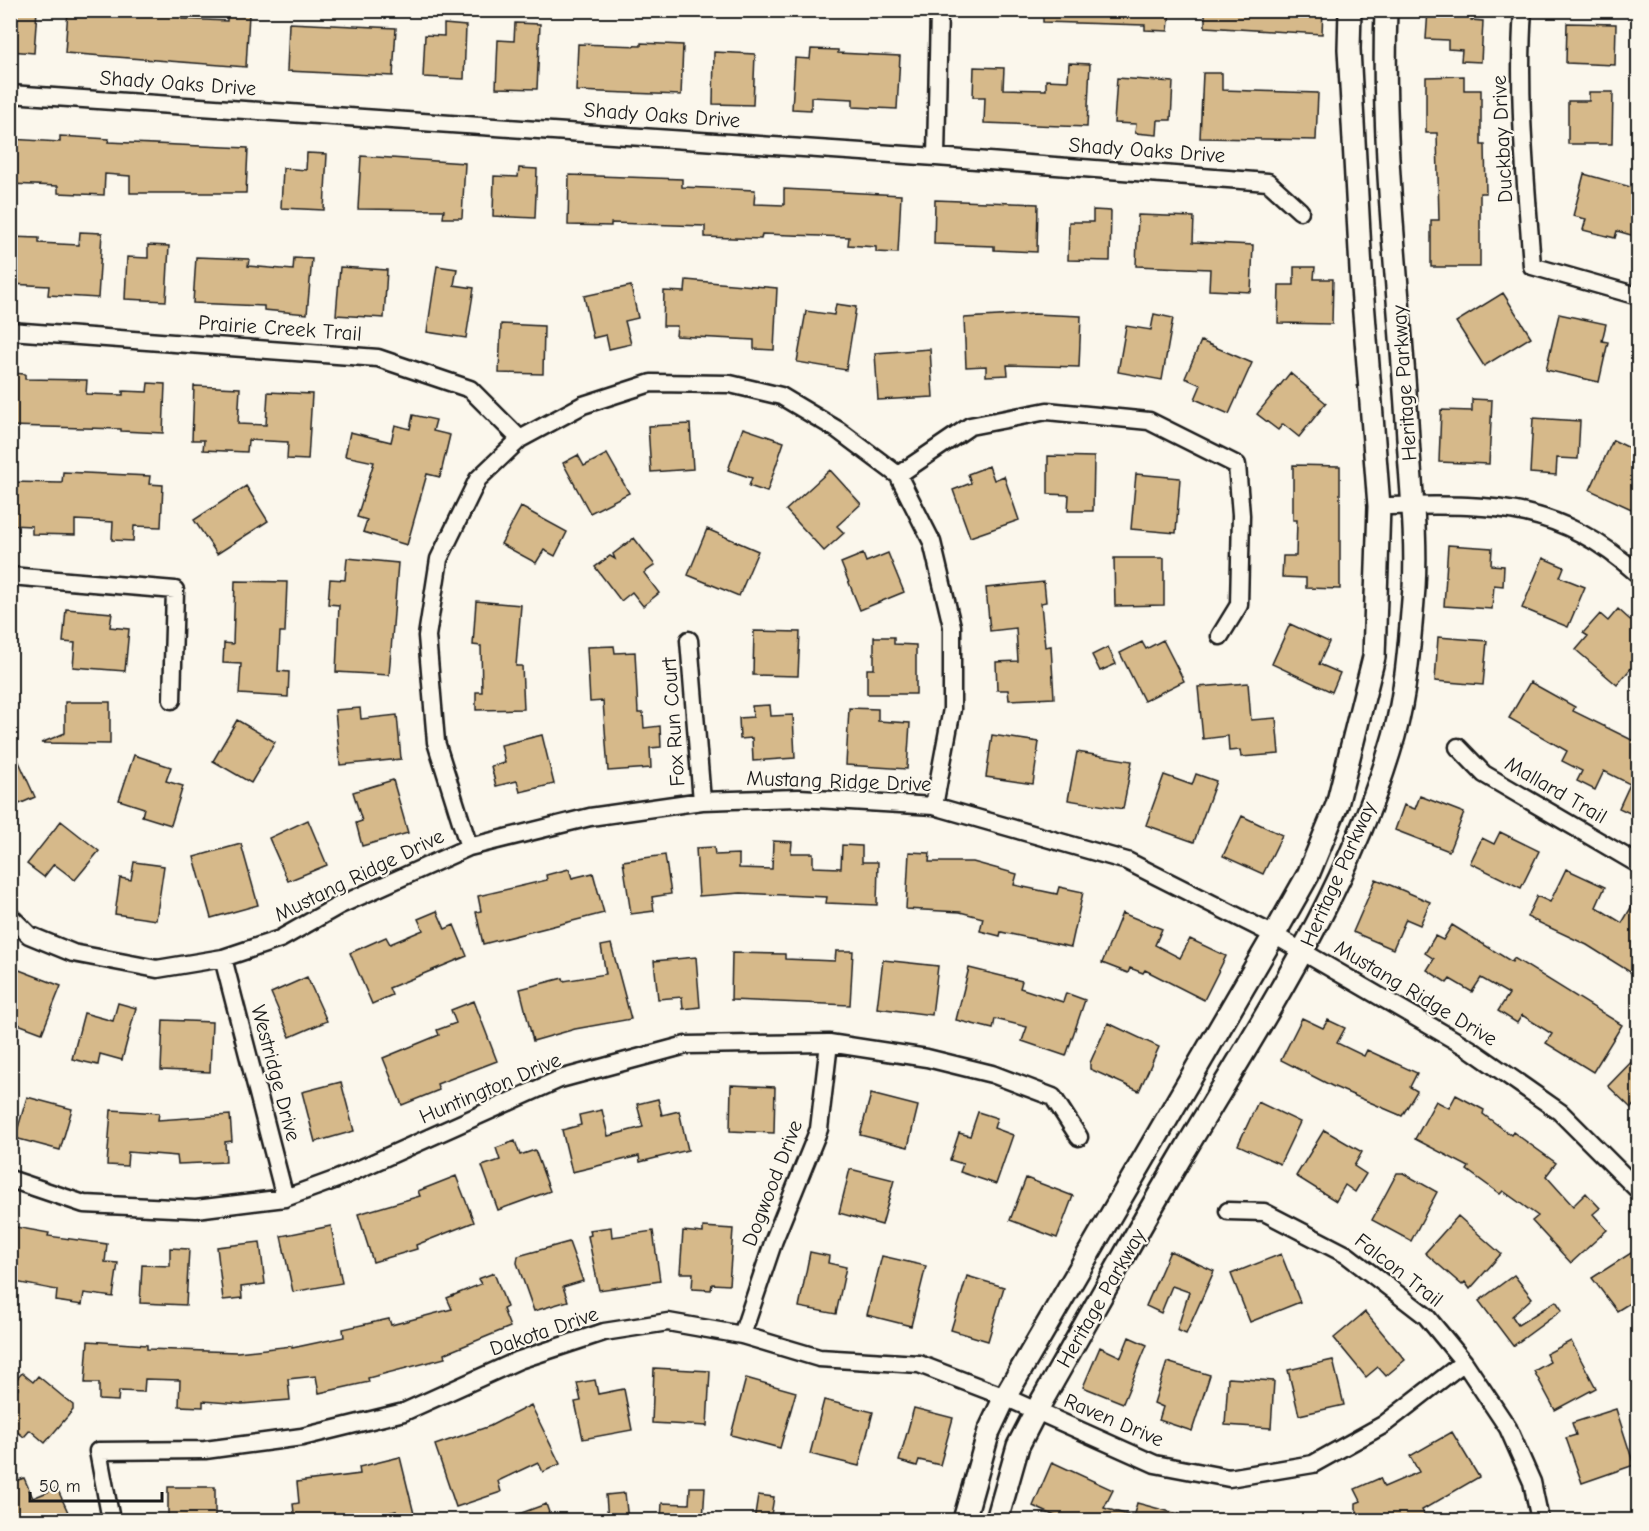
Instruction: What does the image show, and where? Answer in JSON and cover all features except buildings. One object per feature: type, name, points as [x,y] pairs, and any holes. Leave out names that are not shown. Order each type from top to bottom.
[{"type":"main road","name":"Heritage Parkway","points":[[964,1521],[989,1431],[1005,1397],[1308,875],[1337,805],[1374,657],[1379,506],[1361,276],[1349,49],[1350,10]]},
{"type":"main road","name":"Heritage Parkway","points":[[997,1521],[1018,1446],[1036,1411],[1183,1153],[1304,952],[1365,823],[1395,733],[1406,665],[1414,583],[1412,506],[1388,170],[1384,57],[1386,10]]},
{"type":"street","points":[[936,157],[939,10]]},
{"type":"street","name":"Duckbay Drive","points":[[1523,10],[1520,51],[1522,120],[1532,266],[1638,296]]},
{"type":"street","name":"Shady Oaks Drive","points":[[10,94],[1268,182],[1300,211]]},
{"type":"street","name":"Prairie Creek Trail","points":[[10,331],[378,358],[470,389],[520,439]]},
{"type":"street","points":[[469,848],[436,742],[426,636],[439,559],[478,478],[520,439],[584,405],[651,383],[730,384],[781,396],[838,430],[898,476],[932,542],[952,626],[952,709],[934,806]]},
{"type":"street","points":[[898,476],[970,426],[1047,411],[1149,421],[1237,465],[1241,515],[1239,605],[1221,636]]},
{"type":"street","points":[[1379,506],[1492,506],[1534,513],[1578,530],[1638,574]]},
{"type":"street","points":[[10,576],[175,590],[172,700]]},
{"type":"street","name":"Fox Run Court","points":[[689,640],[702,801]]},
{"type":"street","name":"Mallard Trail","points":[[1458,747],[1484,774],[1638,864]]},
{"type":"street","name":"Mustang Ridge Drive","points":[[10,916],[29,935],[73,954],[157,969],[223,958],[280,939],[338,906],[469,848],[590,817],[702,801],[799,798],[934,806],[1127,861],[1274,935],[1470,1049],[1560,1112],[1638,1190]]},
{"type":"street","name":"Westridge Drive","points":[[223,958],[285,1198]]},
{"type":"street","name":"Huntington Drive","points":[[10,1179],[84,1203],[115,1206],[196,1209],[285,1198],[337,1179],[560,1079],[686,1046],[830,1043],[927,1058],[992,1074],[1053,1097],[1079,1137]]},
{"type":"street","name":"Dogwood Drive","points":[[742,1335],[774,1240],[819,1129],[830,1043]]},
{"type":"street","name":"Falcon Trail","points":[[1228,1211],[1264,1212],[1347,1256],[1426,1316],[1464,1362],[1508,1428],[1532,1482],[1540,1521]]},
{"type":"street","name":"Dakota Drive","points":[[111,1521],[98,1451],[205,1450],[302,1437],[404,1412],[519,1360],[604,1332],[668,1323],[742,1335],[819,1358],[919,1364],[1005,1397]]},
{"type":"street","name":"Raven Drive","points":[[1005,1397],[1155,1464],[1229,1478],[1313,1464],[1383,1425],[1464,1362]]}]
